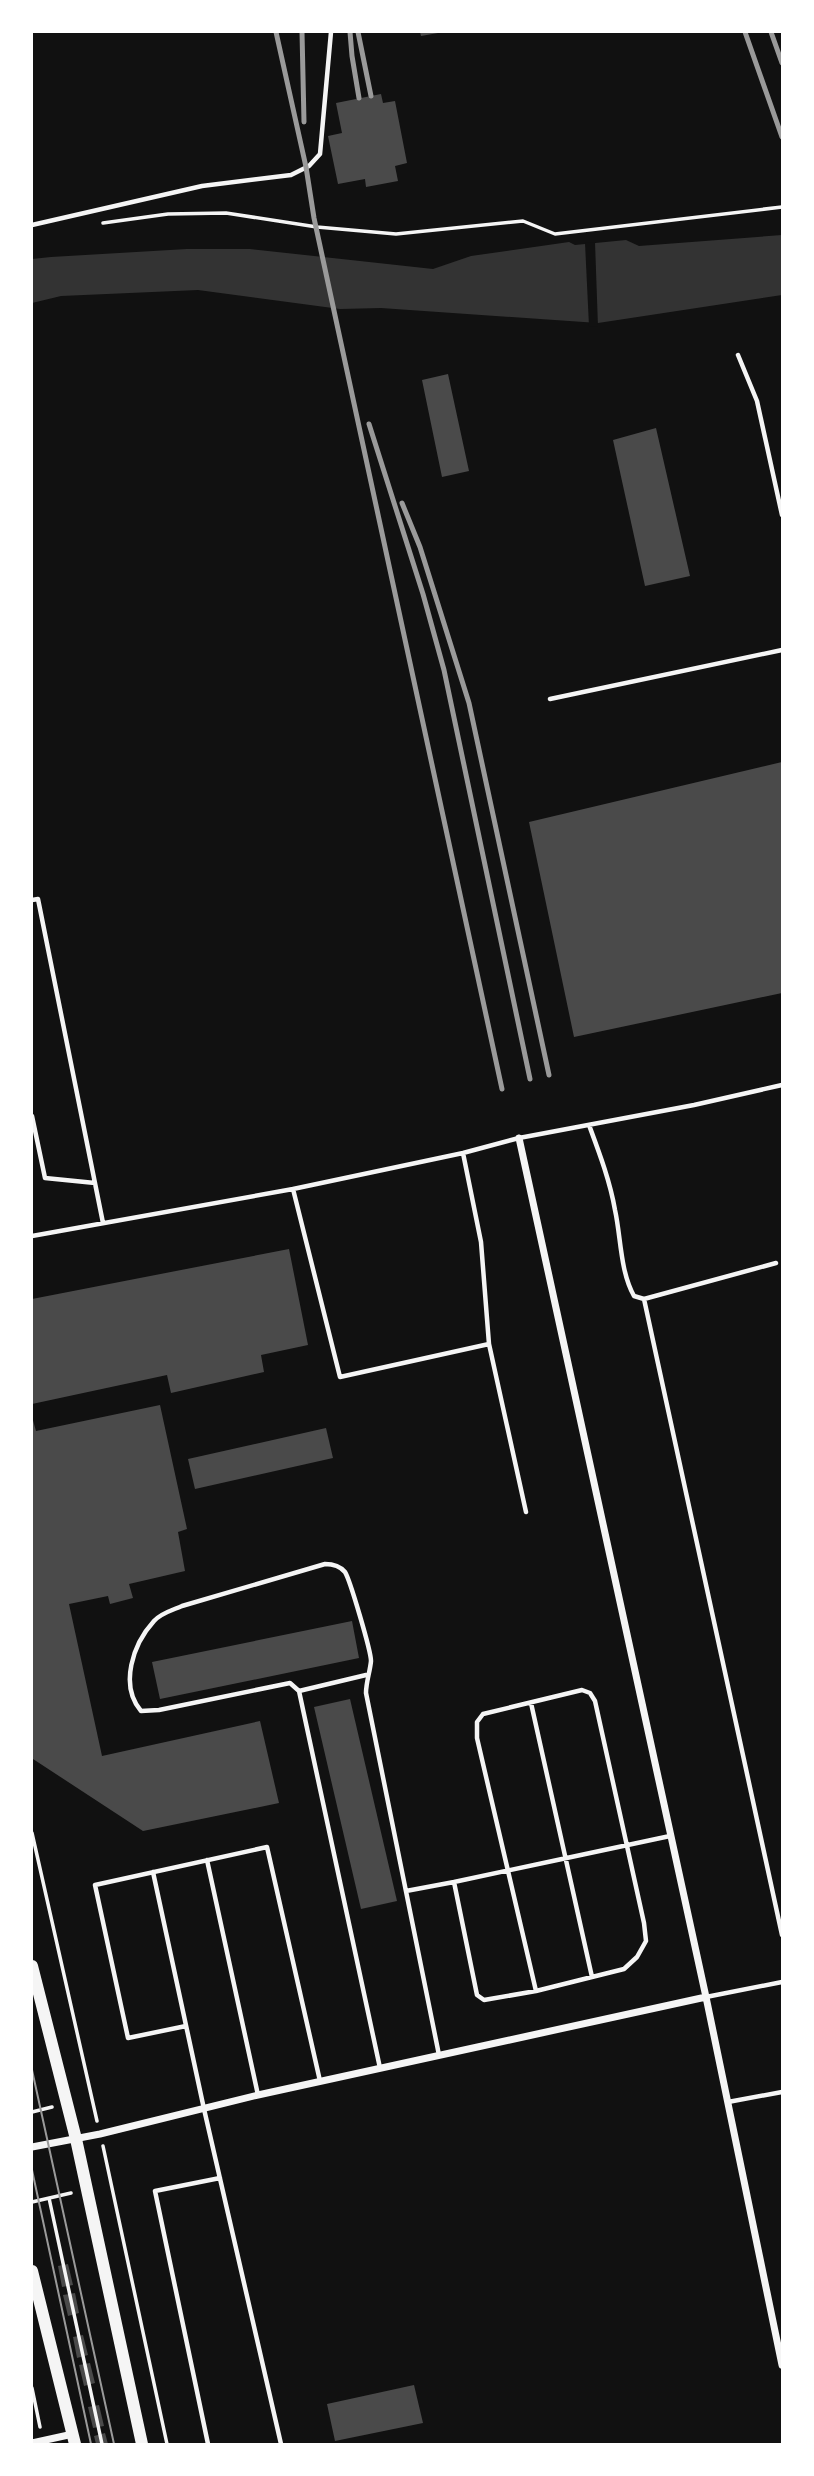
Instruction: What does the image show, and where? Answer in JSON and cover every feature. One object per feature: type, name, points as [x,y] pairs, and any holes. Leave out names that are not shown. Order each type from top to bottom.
[{"type":"main road","points":[[32,1966],[76,2138],[142,2445]]},
{"type":"main road","points":[[32,2271],[74,2439]]},
{"type":"street","points":[[519,1138],[706,1997],[782,2365]]},
{"type":"street","points":[[32,2147],[706,1997]]},
{"type":"street","points":[[32,2443],[74,2439]]},
{"type":"lane","points":[[32,225],[202,186],[291,175],[309,166],[320,154],[331,32]]},
{"type":"lane","points":[[738,355],[757,401],[782,515]]},
{"type":"lane","points":[[550,699],[782,650]]},
{"type":"lane","points":[[32,900],[38,899],[103,1223]]},
{"type":"lane","points":[[32,1236],[293,1189],[463,1153],[519,1138],[782,1085]]},
{"type":"lane","points":[[32,1116],[45,1178],[95,1183]]},
{"type":"lane","points":[[589,1125],[615,1208],[629,1288],[634,1296],[644,1299],[776,1263]]},
{"type":"lane","points":[[463,1153],[481,1242],[489,1344],[526,1512]]},
{"type":"lane","points":[[293,1189],[340,1377],[489,1344]]},
{"type":"lane","points":[[644,1299],[782,1935]]},
{"type":"lane","points":[[380,2068],[299,1691],[290,1683],[159,1710],[141,1711],[135,1703],[129,1684],[131,1665],[139,1642],[155,1620],[163,1615],[183,1606],[326,1564],[334,1564],[344,1570],[371,1661],[366,1693],[439,2056]]},
{"type":"lane","points":[[299,1691],[367,1675]]},
{"type":"lane","points":[[454,1882],[477,1995],[484,2000],[536,1992],[624,1969],[637,1957],[646,1941],[644,1923],[595,1701],[590,1693],[582,1690],[483,1714],[477,1721],[477,1738],[536,1992]]},
{"type":"lane","points":[[531,1703],[592,1977]]},
{"type":"lane","points":[[406,1891],[670,1836]]},
{"type":"lane","points":[[186,2026],[128,2038],[95,1885],[268,1847],[320,2081]]},
{"type":"lane","points":[[206,1860],[258,2095]]},
{"type":"lane","points":[[153,1872],[281,2445]]},
{"type":"lane","points":[[706,1997],[782,1982]]},
{"type":"lane","points":[[728,2102],[782,2092]]},
{"type":"lane","points":[[208,2445],[155,2191],[220,2178]]},
{"type":"path","points":[[101,223],[168,214],[226,213],[336,229],[396,234],[523,221],[555,234],[782,207]]},
{"type":"path","points":[[32,1833],[91,2100]]},
{"type":"path","points":[[32,2112],[39,2110]]},
{"type":"path","points":[[107,2165],[167,2445]]},
{"type":"path","points":[[102,2187],[111,2185]]},
{"type":"path","points":[[32,2202],[56,2197]]},
{"type":"path","points":[[49,2198],[102,2445]]},
{"type":"path","points":[[32,2388],[38,2419]]},
{"type":"shaded area","points":[[782,235],[782,295],[598,323],[381,308],[340,309],[198,290],[61,296],[32,303],[32,259],[51,257],[187,249],[250,249],[433,269],[471,256],[569,242],[575,245],[626,240],[639,246]]},
{"type":"pier","points":[[595,242],[598,327],[589,326],[585,243]]},
{"type":"building","points":[[420,32],[437,32],[438,33],[421,36]]},
{"type":"building","points":[[381,94],[383,103],[395,101],[407,163],[395,166],[398,181],[366,187],[365,179],[338,184],[328,136],[342,133],[336,103]]},
{"type":"building","points":[[448,374],[469,471],[442,477],[422,380]]},
{"type":"building","points":[[656,428],[690,576],[645,586],[613,440]]},
{"type":"building","points":[[782,762],[782,993],[574,1037],[529,822]]},
{"type":"building","points":[[289,1249],[308,1345],[261,1355],[264,1372],[171,1393],[167,1375],[32,1404],[32,1299]]},
{"type":"building","points":[[160,1405],[187,1529],[178,1532],[185,1571],[129,1584],[133,1598],[110,1604],[108,1596],[69,1604],[102,1756],[260,1721],[279,1803],[143,1831],[33,1759],[32,1417],[36,1431]]},
{"type":"building","points":[[326,1428],[333,1458],[195,1489],[188,1459]]},
{"type":"building","points":[[352,1621],[359,1658],[160,1699],[152,1662]]},
{"type":"building","points":[[350,1699],[397,1901],[361,1909],[314,1707]]},
{"type":"building","points":[[68,2264],[73,2285],[62,2287],[58,2266]]},
{"type":"building","points":[[75,2293],[79,2313],[68,2316],[63,2295]]},
{"type":"building","points":[[83,2335],[88,2355],[77,2358],[73,2337]]},
{"type":"building","points":[[90,2363],[95,2383],[84,2386],[79,2365]]},
{"type":"building","points":[[414,2385],[423,2423],[335,2441],[327,2404]]},
{"type":"building","points":[[99,2405],[104,2426],[93,2428],[88,2407]]},
{"type":"building","points":[[105,2433],[108,2444],[96,2444],[94,2436]]},
{"type":"tram line","points":[[32,2070],[114,2444]]},
{"type":"tram line","points":[[32,2170],[91,2444]]},
{"type":"railway","points":[[276,32],[502,1089]]},
{"type":"railway","points":[[302,32],[304,122]]},
{"type":"railway","points":[[350,32],[359,98]]},
{"type":"railway","points":[[358,32],[371,96]]},
{"type":"railway","points":[[745,32],[782,137]]},
{"type":"railway","points":[[771,32],[782,63]]},
{"type":"railway","points":[[369,424],[444,670],[530,1079]]},
{"type":"railway","points":[[402,503],[420,547],[469,703],[549,1075]]}]
